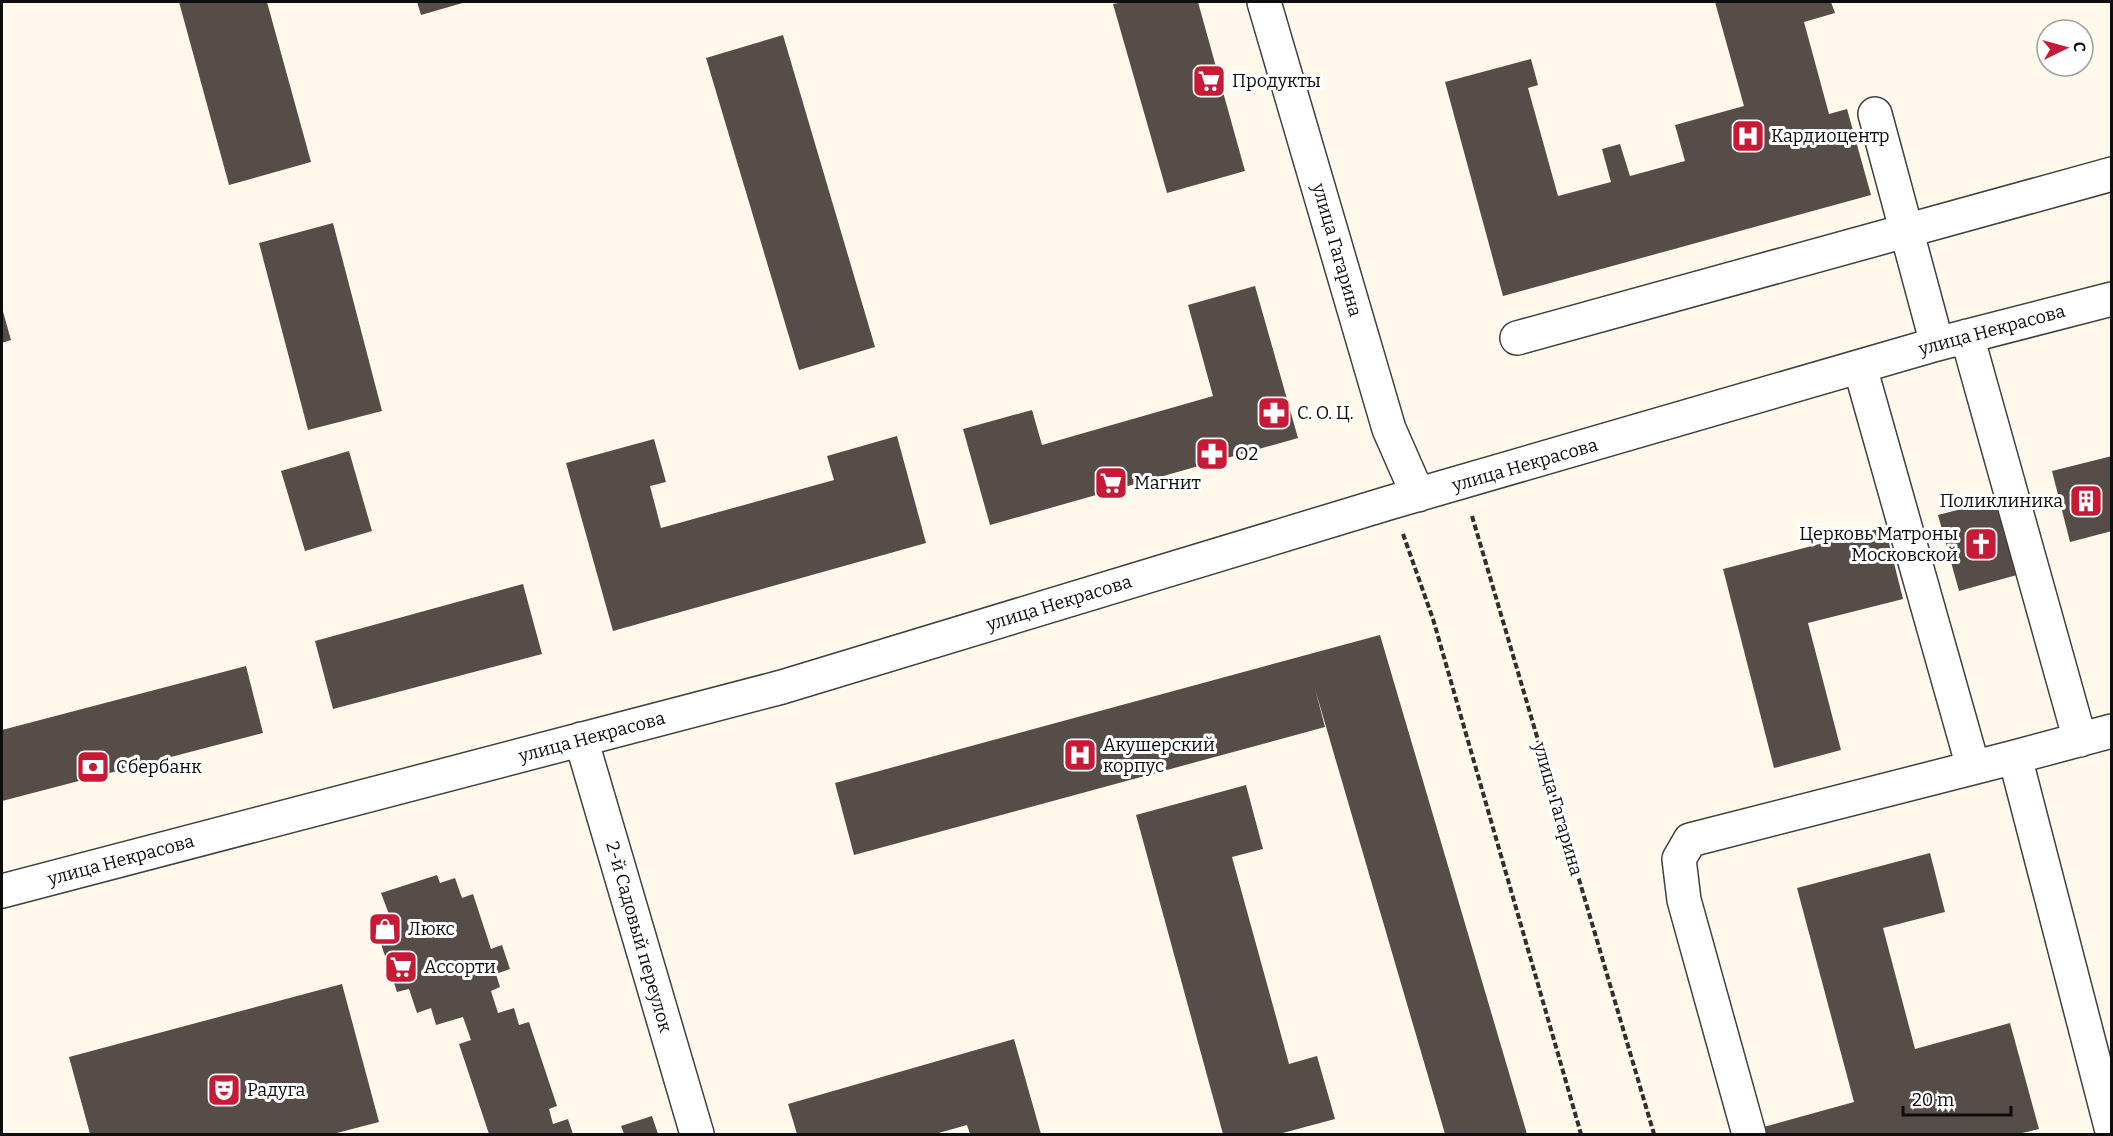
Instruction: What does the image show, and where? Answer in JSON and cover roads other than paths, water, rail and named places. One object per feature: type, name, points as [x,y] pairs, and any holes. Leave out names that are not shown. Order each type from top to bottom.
[{"type":"street","name":"улица Гагарина","points":[[1264,2],[1389,429],[1405,498]]},
{"type":"street","points":[[1875,114],[1907,229],[1952,340],[2080,740]]},
{"type":"street","points":[[1517,338],[2112,174]]},
{"type":"street","name":"улица Некрасова","points":[[2,891],[793,683],[1405,498],[1952,340],[2112,299]]},
{"type":"street","points":[[1860,367],[1973,767]]},
{"type":"street","points":[[1749,1134],[1684,900],[1679,859],[1690,840],[2112,731]]},
{"type":"street","name":"2-й Садовый переулок","points":[[580,740],[697,1134]]},
{"type":"street","points":[[2015,757],[2112,1131]]},
{"type":"place","name":"Продукты","points":[[1209,81]]},
{"type":"place","name":"Кардиоцентр","points":[[1748,136]]},
{"type":"place","name":"С. О. Ц.","points":[[1274,413]]},
{"type":"place","name":"O2","points":[[1212,454]]},
{"type":"place","name":"Магнит","points":[[1111,483]]},
{"type":"place","name":"Поликлиника","points":[[2086,501]]},
{"type":"place","name":"Церковь Матроны Московской","points":[[1981,544]]},
{"type":"place","name":"Акушерский корпус","points":[[1080,755]]},
{"type":"place","name":"Сбербанк","points":[[93,767]]},
{"type":"place","name":"Люкс","points":[[385,929]]},
{"type":"place","name":"Ассорти","points":[[401,967]]},
{"type":"place","name":"Радуга","points":[[224,1090]]}]
